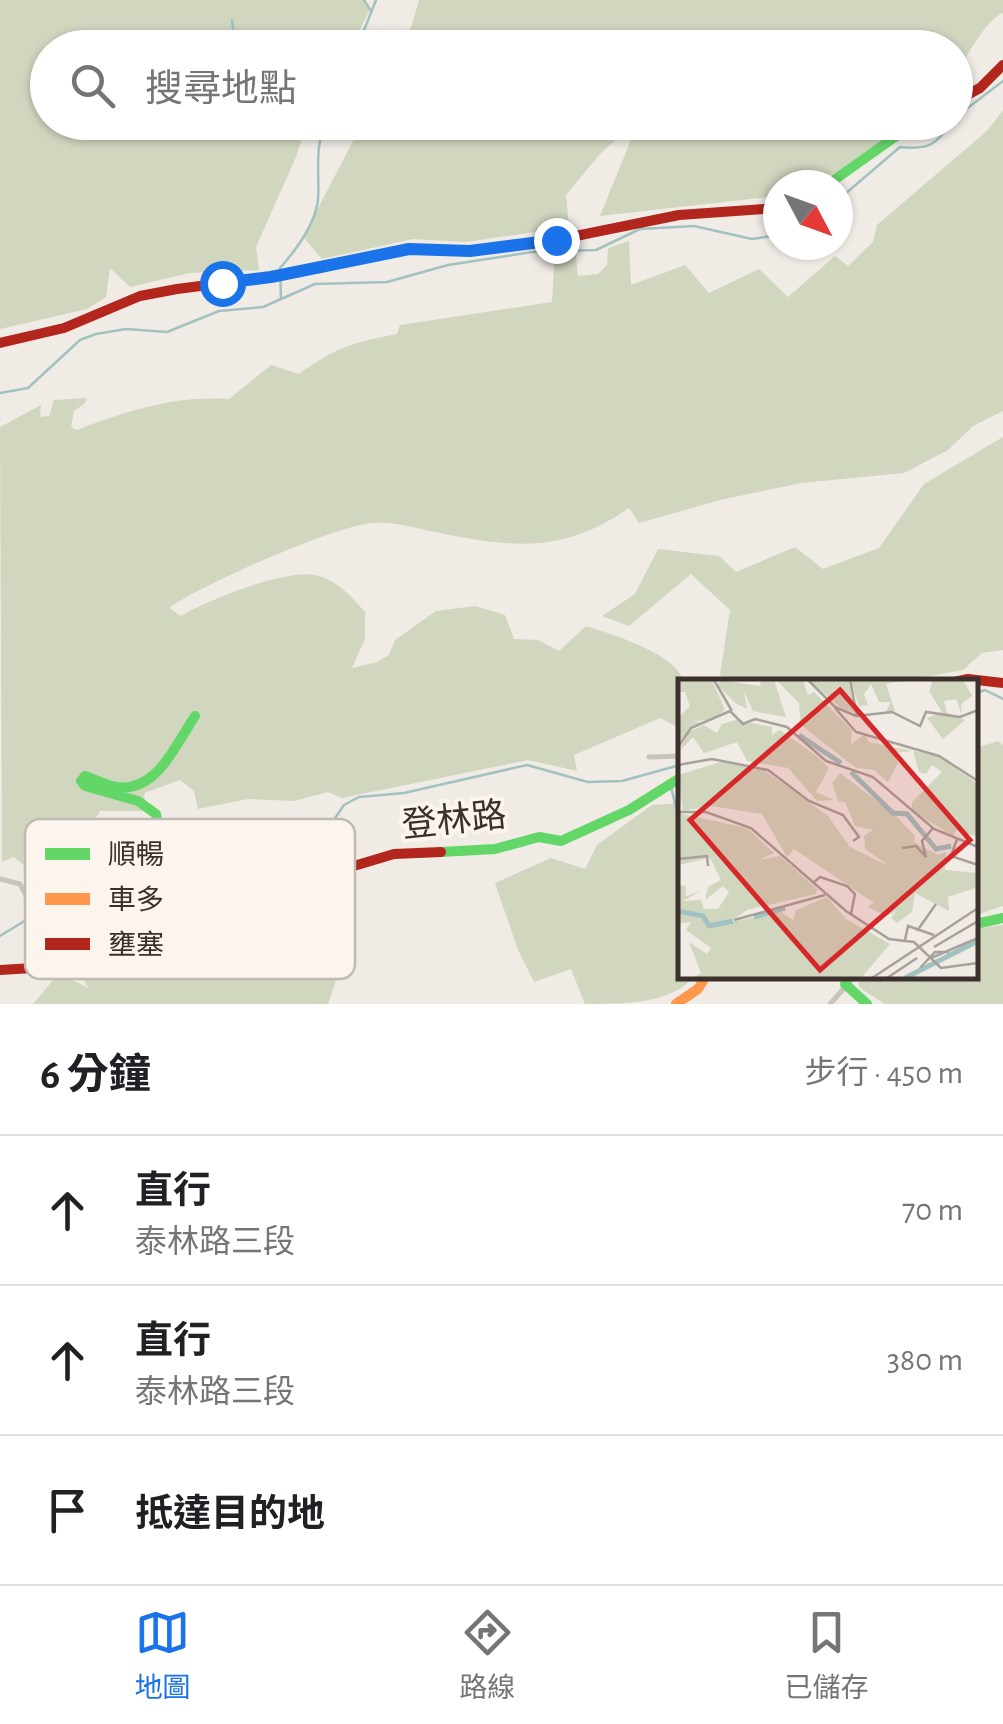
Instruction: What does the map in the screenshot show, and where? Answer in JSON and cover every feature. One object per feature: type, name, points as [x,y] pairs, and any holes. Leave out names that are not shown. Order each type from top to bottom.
[{"type":"street","points":[[973,92],[1003,65]]},
{"type":"street","points":[[847,170],[890,140]]},
{"type":"street","points":[[0,343],[64,328],[140,296],[273,277],[409,249],[470,251],[556,240],[679,214],[763,209]]},
{"type":"street","points":[[978,680],[1003,684]]},
{"type":"street","points":[[157,819],[138,801],[85,786],[81,781],[85,776],[115,786],[137,785],[154,776],[170,759],[178,739],[196,716]]},
{"type":"street","points":[[648,757],[678,756]]},
{"type":"street","name":"登林路","points":[[355,866],[394,854],[495,849],[539,837],[561,841],[629,810],[678,779]]},
{"type":"street","points":[[0,879],[20,884],[25,893]]},
{"type":"street","points":[[978,924],[1003,918]]},
{"type":"street","name":"登林路","points":[[0,970],[25,968]]},
{"type":"street","points":[[676,1004],[704,979]]},
{"type":"street","points":[[830,1004],[850,980],[867,1004]]},
{"type":"green space","points":[[0,0],[365,0],[369,11],[360,30],[30,30],[30,140],[302,140],[256,247],[259,270],[190,273],[130,287],[110,268],[106,297],[87,309],[0,329]]},
{"type":"green space","points":[[419,0],[1003,0],[1003,13],[973,46],[973,30],[410,30]]},
{"type":"green space","points":[[1003,110],[1003,411],[973,426],[948,450],[904,473],[801,483],[639,523],[629,508],[583,533],[538,543],[492,542],[372,523],[329,534],[268,558],[169,608],[181,616],[227,594],[267,581],[302,574],[323,577],[343,589],[365,612],[365,639],[352,668],[389,655],[395,640],[436,611],[475,606],[505,615],[514,639],[538,640],[559,651],[586,626],[641,646],[678,671],[682,679],[678,679],[678,727],[660,718],[574,755],[577,771],[528,760],[342,798],[328,792],[294,801],[248,799],[198,809],[194,791],[180,780],[144,793],[146,811],[100,811],[95,819],[25,819],[25,866],[14,857],[2,862],[0,427],[41,405],[40,417],[49,416],[54,400],[87,398],[74,411],[71,427],[77,430],[152,406],[229,399],[271,365],[299,374],[345,347],[397,334],[400,325],[552,302],[554,265],[542,250],[575,246],[578,276],[598,274],[607,265],[608,248],[629,241],[631,285],[685,265],[709,293],[759,269],[788,297],[830,260],[840,260],[848,266],[873,242],[877,225],[988,130]]},
{"type":"green space","points":[[354,140],[615,140],[566,195],[569,227],[466,242],[413,239],[322,259],[303,237]]},
{"type":"green space","points":[[629,140],[882,140],[840,170],[763,170],[763,198],[600,216]]},
{"type":"green space","points":[[1003,437],[1003,650],[982,653],[963,670],[915,679],[723,679],[720,675],[730,610],[691,574],[629,626],[602,616],[635,594],[658,549],[719,556],[736,572],[795,547],[823,569],[879,548],[924,484]]},
{"type":"green space","points":[[998,741],[1003,745],[1003,906],[978,914],[978,747]]},
{"type":"green space","points":[[678,803],[678,979],[691,979],[672,993],[615,1004],[585,1004],[571,969],[534,982],[518,950],[495,883],[551,858],[585,869],[597,845],[652,805]]},
{"type":"green space","points":[[1003,925],[1003,1004],[885,1004],[860,988],[858,981],[862,979],[978,979],[978,929]]},
{"type":"green space","points":[[54,979],[71,979],[88,988],[84,979],[336,979],[328,1004],[33,1004]]},
{"type":"waterway","points":[[364,0],[371,11]]},
{"type":"waterway","points":[[364,30],[376,0]]},
{"type":"waterway","points":[[232,20],[233,30]]},
{"type":"waterway","points":[[973,104],[1003,81]]},
{"type":"waterway","points":[[281,298],[280,268],[304,236],[316,209],[321,140]]},
{"type":"waterway","points":[[853,187],[900,147],[918,148],[936,140]]},
{"type":"waterway","points":[[0,393],[28,388],[80,340],[96,334],[126,329],[167,332],[219,311],[263,307],[315,284],[387,282],[448,265],[532,252],[596,250],[640,229],[694,226],[752,239],[763,237]]},
{"type":"waterway","points":[[978,692],[985,690],[1003,699]]},
{"type":"waterway","points":[[334,819],[344,805],[359,797],[404,793],[527,765],[588,782],[622,781],[678,766]]},
{"type":"waterway","points":[[671,787],[678,817]]},
{"type":"waterway","points":[[0,936],[25,920]]},
{"type":"traffic: fast","points":[[848,170],[891,140]]},
{"type":"traffic: fast","points":[[157,819],[138,801],[85,786],[81,781],[85,776],[116,787],[143,782],[164,764],[195,716]]},
{"type":"traffic: fast","points":[[441,852],[495,849],[539,837],[561,841],[629,810],[678,779]]},
{"type":"traffic: fast","points":[[978,924],[1003,918]]},
{"type":"traffic: fast","points":[[845,984],[867,1004]]},
{"type":"traffic: slow","points":[[676,1004],[698,989],[704,979]]},
{"type":"traffic: jam","points":[[973,92],[1003,65]]},
{"type":"traffic: jam","points":[[0,343],[64,328],[140,296],[177,289],[271,277],[409,249],[470,251],[556,240],[679,215],[763,209]]},
{"type":"traffic: jam","points":[[978,680],[1003,683]]},
{"type":"traffic: jam","points":[[355,866],[394,854],[441,852]]},
{"type":"traffic: jam","points":[[0,970],[25,968]]},
{"type":"route","points":[[222,283],[409,249],[470,251],[556,240]]}]
